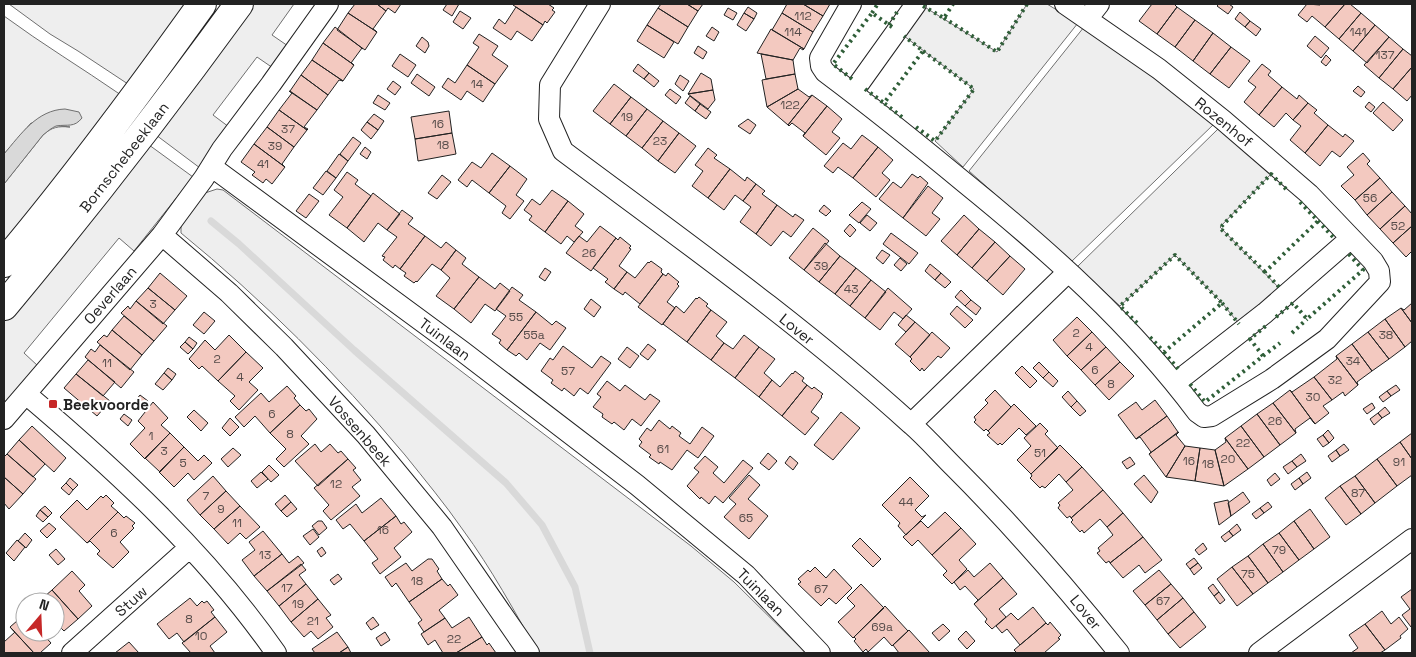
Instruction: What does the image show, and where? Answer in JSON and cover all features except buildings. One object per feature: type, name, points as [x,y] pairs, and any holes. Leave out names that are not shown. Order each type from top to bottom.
[{"type":"street","name":"Bornschebeeklaan","points":[[4,263],[135,97],[202,4]]},
{"type":"street","name":"Bornschebeeklaan","points":[[4,306],[69,228],[239,4]]},
{"type":"street","points":[[212,167],[222,148],[271,84],[328,4]]},
{"type":"street","name":"Lover","points":[[600,4],[550,85],[549,119],[563,151],[738,281],[911,424],[988,501],[1072,594],[1119,653]]},
{"type":"street","name":"Rozenhof","points":[[851,4],[820,58],[821,66],[825,72],[903,131],[1016,224],[1132,335],[1175,383],[1197,412],[1204,417],[1212,416],[1272,379],[1327,339],[1380,282],[1378,271],[1372,261],[1306,190],[1159,69],[1093,11],[1065,4]]},
{"type":"street","points":[[853,92],[916,4]]},
{"type":"street","name":"Oeverlaan","points":[[4,419],[162,235],[212,167]]},
{"type":"street","name":"Tuinlaan","points":[[212,167],[462,351],[637,486],[746,576],[820,653]]},
{"type":"street","name":"Vossenbeek","points":[[162,235],[229,293],[284,346],[366,435],[442,527],[528,653]]},
{"type":"street","points":[[1175,383],[1265,313],[1351,238]]},
{"type":"street","points":[[911,424],[1068,272]]},
{"type":"street","points":[[26,394],[98,455],[161,515],[249,615],[276,653]]},
{"type":"street","points":[[1259,653],[1412,539]]},
{"type":"street","name":"Stuw","points":[[72,653],[189,548]]},
{"type":"shaded area","points":[[9,4],[197,4],[134,88],[50,34]]},
{"type":"shaded area","points":[[246,4],[294,4],[272,35],[288,46],[273,68],[257,57],[213,115],[229,127],[200,168],[152,132]]},
{"type":"shaded area","points":[[1027,4],[1047,4],[1078,23],[963,167],[935,141],[974,89],[904,36],[923,6],[997,52]]},
{"type":"shaded area","points":[[4,16],[121,95],[4,253],[4,184],[43,135],[55,128],[70,127],[31,123],[4,154]]},
{"type":"shaded area","points":[[1084,27],[1214,124],[1071,262],[969,171]]},
{"type":"shaded area","points":[[65,109],[79,112],[82,118],[73,124],[56,126],[43,135],[4,184],[4,154],[23,131],[38,118],[55,110]]},
{"type":"shaded area","points":[[1219,128],[1271,174],[1220,227],[1281,290],[1239,324],[1222,303],[1175,255],[1120,306],[1077,267]]},
{"type":"shaded area","points":[[145,142],[193,177],[134,251],[119,238],[24,353],[38,366],[4,405],[4,316]]},
{"type":"shaded area","points":[[217,189],[223,190],[691,546],[734,582],[806,653],[538,653],[483,559],[442,501],[405,455],[326,367],[270,311],[181,233],[181,220],[199,195]]},
{"type":"waterway","points":[[211,221],[506,483],[542,525],[575,587],[590,653]]},
{"type":"hedge","points":[[923,6],[944,18],[953,4]]},
{"type":"hedge","points":[[944,18],[997,52],[1027,4]]},
{"type":"hedge","points":[[872,13],[877,5]]},
{"type":"hedge","points":[[889,25],[897,12]]},
{"type":"hedge","points":[[852,79],[833,64],[872,13],[892,27]]},
{"type":"hedge","points":[[902,117],[884,103],[923,51],[904,36]]},
{"type":"hedge","points":[[916,127],[935,141],[974,89],[923,51]]},
{"type":"hedge","points":[[865,89],[884,103]]},
{"type":"hedge","points":[[1265,272],[1220,228],[1271,174],[1286,189]]},
{"type":"hedge","points":[[1300,202],[1335,239]]},
{"type":"hedge","points":[[1279,287],[1265,272],[1319,220]]},
{"type":"hedge","points":[[1276,317],[1293,303],[1307,319],[1363,270],[1347,252]]},
{"type":"hedge","points":[[1137,323],[1120,306],[1175,255],[1222,303],[1164,352],[1148,335]]},
{"type":"hedge","points":[[1222,303],[1239,324]]},
{"type":"hedge","points":[[1292,333],[1307,319]]},
{"type":"hedge","points":[[1190,384],[1205,402],[1263,356],[1250,339],[1267,325]]},
{"type":"hedge","points":[[1263,356],[1280,343]]},
{"type":"hedge","points":[[1164,352],[1179,370]]},
{"type":"place","name":"Beekvoorde","points":[[53,404]]}]
